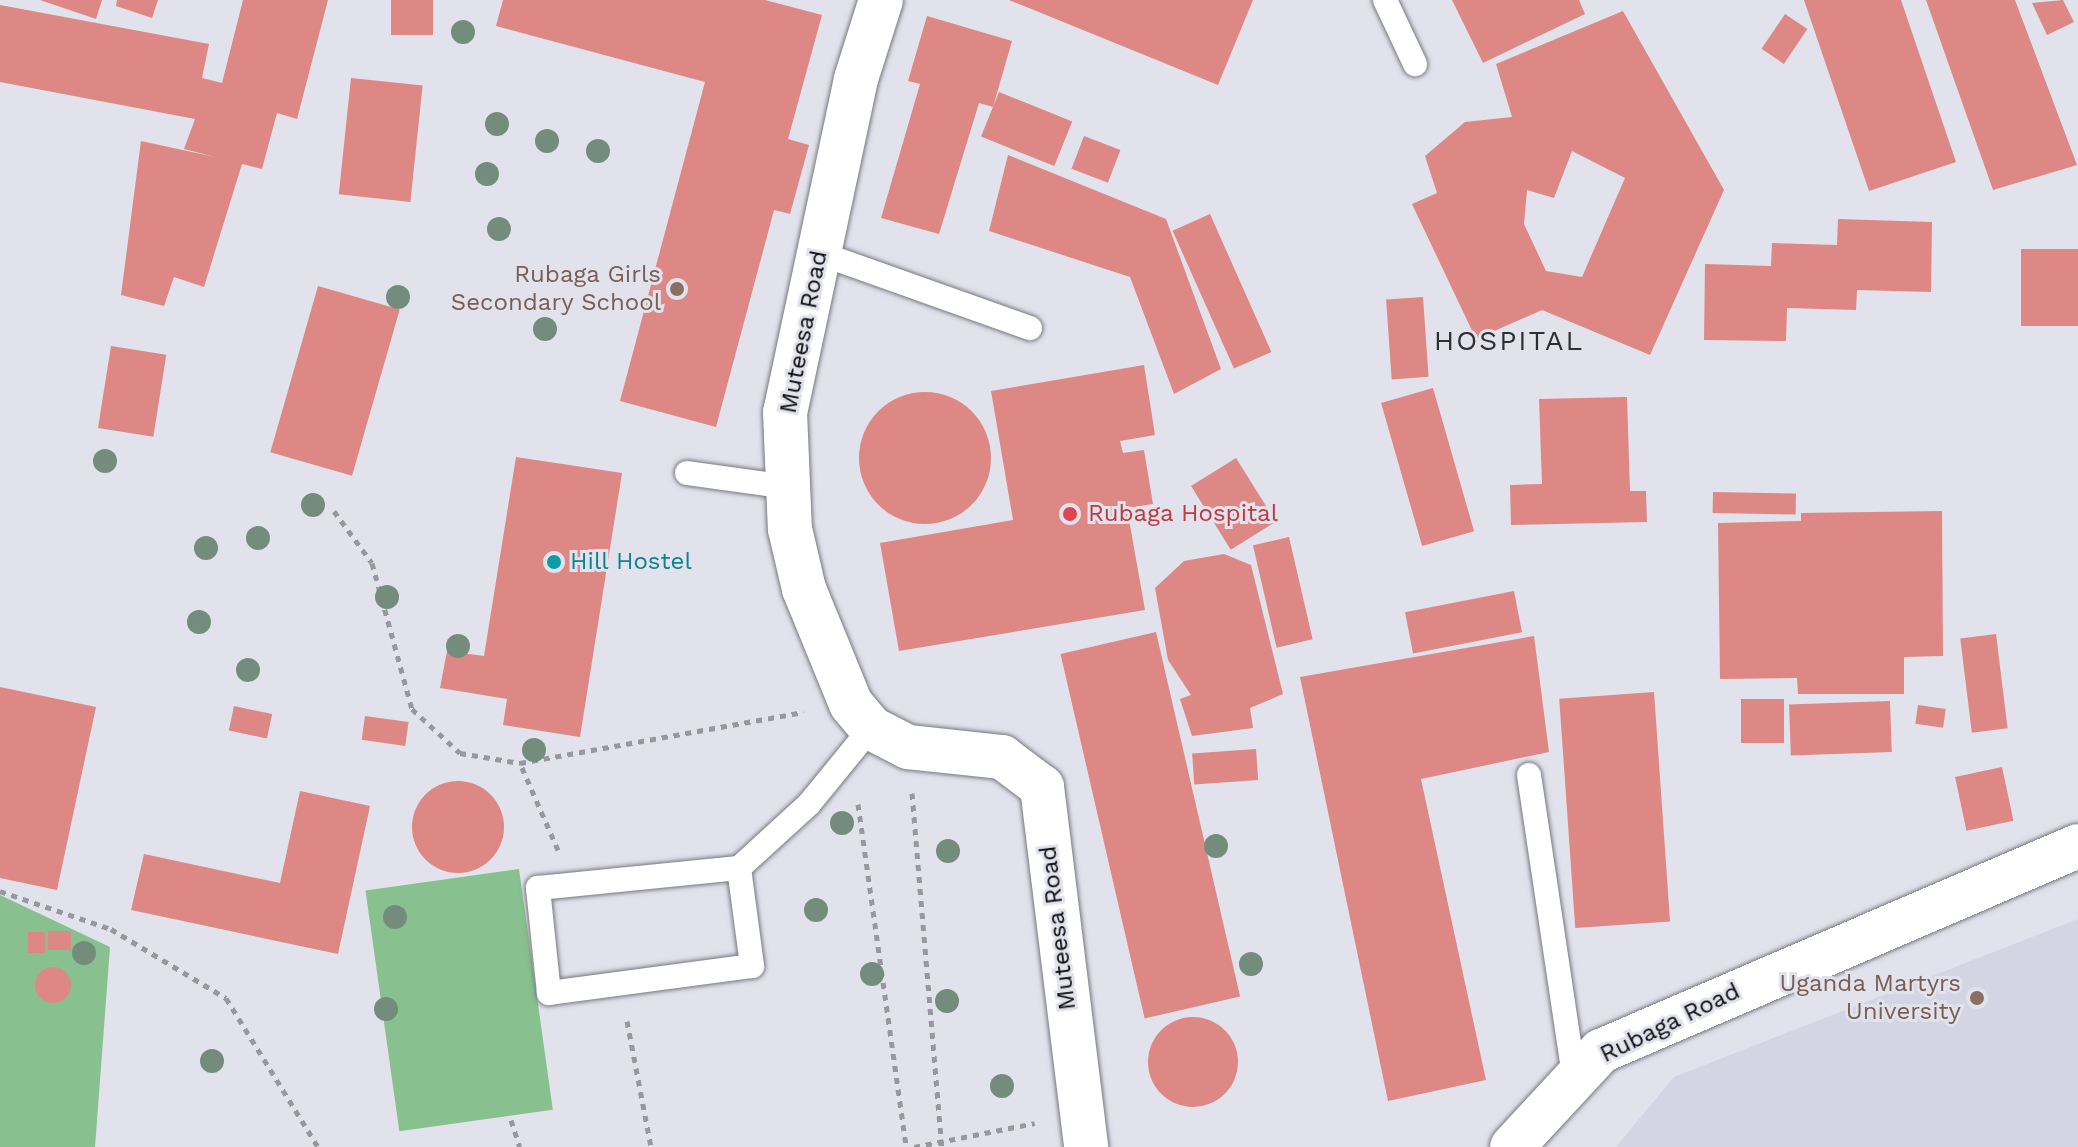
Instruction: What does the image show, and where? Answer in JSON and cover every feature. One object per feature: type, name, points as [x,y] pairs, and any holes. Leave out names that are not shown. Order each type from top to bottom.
[{"type":"street","name":"Muteesa Road","points":[[881,0],[856,79],[785,412],[788,487],[804,589],[870,734],[1002,757],[1042,787],[1083,1132]]},
{"type":"street","name":"Rubaga Road","points":[[1512,1147],[1601,1051],[1669,1019],[2078,848]]},
{"type":"lane","points":[[1385,0],[1415,64]]},
{"type":"lane","points":[[819,253],[1030,328]]},
{"type":"lane","points":[[687,473],[788,487]]},
{"type":"lane","points":[[739,868],[752,966],[549,993],[538,888],[739,868],[870,734]]},
{"type":"lane","points":[[1529,775],[1574,1077]]},
{"type":"path","points":[[334,511],[372,563],[412,709],[460,753],[520,763],[870,734]]},
{"type":"path","points":[[870,734],[942,1147]]},
{"type":"path","points":[[870,734],[906,1147]]},
{"type":"path","points":[[520,763],[572,884]]},
{"type":"path","points":[[0,891],[111,929],[226,998],[318,1147]]},
{"type":"path","points":[[621,985],[651,1147]]},
{"type":"path","points":[[511,1120],[520,1147]]},
{"type":"path","points":[[914,1147],[940,1138],[1083,1132]]},
{"type":"shaded area","name":"Uganda Martyrs University","points":[[2078,919],[2078,1147],[1616,1147],[1674,1077]]},
{"type":"green space","points":[[519,869],[553,1110],[399,1131],[366,891]]},
{"type":"green space","points":[[0,895],[110,947],[95,1147],[0,1147]]},
{"type":"building","points":[[40,0],[102,0],[96,19]]},
{"type":"building","points":[[117,0],[158,0],[152,18],[116,6]]},
{"type":"building","points":[[243,0],[328,0],[297,119],[277,113],[262,169],[242,164],[204,287],[174,277],[164,306],[121,295],[141,141],[215,157],[184,149],[195,119],[0,82],[0,5],[209,44],[202,78],[222,83]]},
{"type":"building","points":[[391,0],[433,0],[433,35],[391,35]]},
{"type":"building","points":[[503,0],[765,0],[822,15],[788,139],[809,145],[790,214],[774,210],[716,427],[620,401],[705,82],[496,26]]},
{"type":"building","points":[[1009,0],[1253,0],[1218,85]]},
{"type":"building","points":[[1452,0],[1579,0],[1585,14],[1483,63]]},
{"type":"building","points":[[1804,0],[1901,0],[1956,162],[1869,191]]},
{"type":"building","points":[[1926,0],[2015,0],[2077,165],[1993,190]]},
{"type":"building","points":[[2063,0],[2074,22],[2047,35],[2032,3]]},
{"type":"building","points":[[1623,11],[1724,190],[1650,355],[1542,310],[1476,339],[1412,204],[1437,193],[1425,156],[1465,122],[1512,117],[1496,64]],"holes":[[[1572,151],[1625,178],[1582,277],[1546,271],[1524,224],[1527,190],[1554,198]]]},
{"type":"building","points":[[1785,14],[1807,29],[1784,64],[1762,49]]},
{"type":"building","points":[[927,16],[1012,41],[993,107],[979,103],[939,234],[881,218],[920,84],[908,81]]},
{"type":"building","points":[[351,78],[423,86],[410,202],[339,194]]},
{"type":"building","points":[[999,92],[1072,122],[1054,166],[981,137]]},
{"type":"building","points":[[1084,136],[1120,150],[1108,183],[1071,169]]},
{"type":"building","points":[[1008,155],[1166,219],[1221,369],[1174,394],[1130,277],[989,231]]},
{"type":"building","points":[[1210,214],[1271,352],[1234,369],[1173,231]]},
{"type":"building","points":[[1838,219],[1932,222],[1931,292],[1857,290],[1856,310],[1787,308],[1786,341],[1704,340],[1705,264],[1771,266],[1772,243],[1837,245]]},
{"type":"building","points":[[2021,249],[2078,249],[2078,326],[2021,326]]},
{"type":"building","points":[[318,286],[400,309],[352,476],[270,452]]},
{"type":"building","points":[[1423,297],[1429,377],[1392,379],[1386,300]]},
{"type":"building","points":[[111,346],[166,355],[153,437],[98,428]]},
{"type":"building","name":"Rubaga Hospital","points":[[1144,365],[1155,435],[1120,441],[1123,453],[1144,450],[1153,504],[1127,508],[1145,610],[899,651],[880,543],[1013,520],[991,391]]},
{"type":"building","points":[[1433,388],[1474,531],[1422,546],[1381,403]]},
{"type":"building","points":[[925,392],[950,397],[972,411],[986,433],[991,458],[986,483],[972,505],[950,519],[925,524],[900,519],[878,505],[864,483],[859,458],[864,433],[878,411],[900,397]]},
{"type":"building","points":[[1627,397],[1630,491],[1646,491],[1647,522],[1511,525],[1510,485],[1542,484],[1539,399]]},
{"type":"building","name":"Hill Hostel","points":[[516,457],[622,473],[580,737],[503,725],[507,699],[440,688],[447,651],[484,656]]},
{"type":"building","points":[[1236,458],[1276,522],[1231,550],[1191,486]]},
{"type":"building","points":[[1713,492],[1796,493],[1796,514],[1713,513]]},
{"type":"building","points":[[1942,511],[1943,656],[1904,657],[1904,694],[1798,694],[1797,678],[1720,679],[1718,523],[1801,521],[1801,513]]},
{"type":"building","points":[[1289,537],[1313,639],[1277,648],[1253,545]]},
{"type":"building","points":[[1224,554],[1251,565],[1283,694],[1250,708],[1253,728],[1192,736],[1180,699],[1191,695],[1168,660],[1155,588],[1184,561]]},
{"type":"building","points":[[1514,591],[1522,632],[1413,653],[1405,612]]},
{"type":"building","points":[[1156,632],[1240,996],[1145,1018],[1061,654]]},
{"type":"building","points":[[1996,634],[2008,728],[1972,733],[1960,638]]},
{"type":"building","points":[[1534,636],[1549,752],[1421,779],[1486,1080],[1388,1101],[1300,677]]},
{"type":"building","points":[[0,687],[96,707],[57,890],[0,878]]},
{"type":"building","points":[[1654,692],[1670,921],[1575,928],[1559,699]]},
{"type":"building","points":[[1741,699],[1784,699],[1784,743],[1741,743]]},
{"type":"building","points":[[1890,701],[1892,752],[1791,755],[1789,705]]},
{"type":"building","points":[[1918,705],[1946,709],[1943,728],[1915,724]]},
{"type":"building","points":[[234,706],[272,714],[267,739],[229,730]]},
{"type":"building","points":[[365,716],[409,722],[405,746],[362,740]]},
{"type":"building","points":[[1256,749],[1258,780],[1194,784],[1192,753]]},
{"type":"building","points":[[2002,767],[2013,821],[1966,831],[1955,777]]},
{"type":"building","points":[[458,781],[484,789],[496,801],[504,827],[496,853],[484,865],[458,873],[432,865],[420,853],[412,827],[420,801],[432,789]]},
{"type":"building","points":[[300,791],[370,806],[338,954],[131,910],[144,854],[280,883]]},
{"type":"building","points":[[48,931],[71,931],[71,950],[48,950]]},
{"type":"building","points":[[28,932],[45,932],[45,953],[28,953]]},
{"type":"building","points":[[53,967],[65,973],[71,985],[65,997],[53,1003],[41,997],[35,985],[41,973]]},
{"type":"building","points":[[1193,1017],[1218,1025],[1230,1037],[1238,1062],[1230,1087],[1218,1099],[1193,1107],[1168,1099],[1156,1087],[1148,1062],[1156,1037],[1168,1025]]},
{"type":"place","name":"Rubaga Girls Secondary School","points":[[677,289]]},
{"type":"place","name":"Rubaga Hospital","points":[[1070,514]]},
{"type":"place","name":"Hill Hostel","points":[[554,562]]},
{"type":"place","name":"Uganda Martyrs University","points":[[1977,998]]},
{"type":"district","name":"HOSPITAL","points":[[1509,341]]}]
